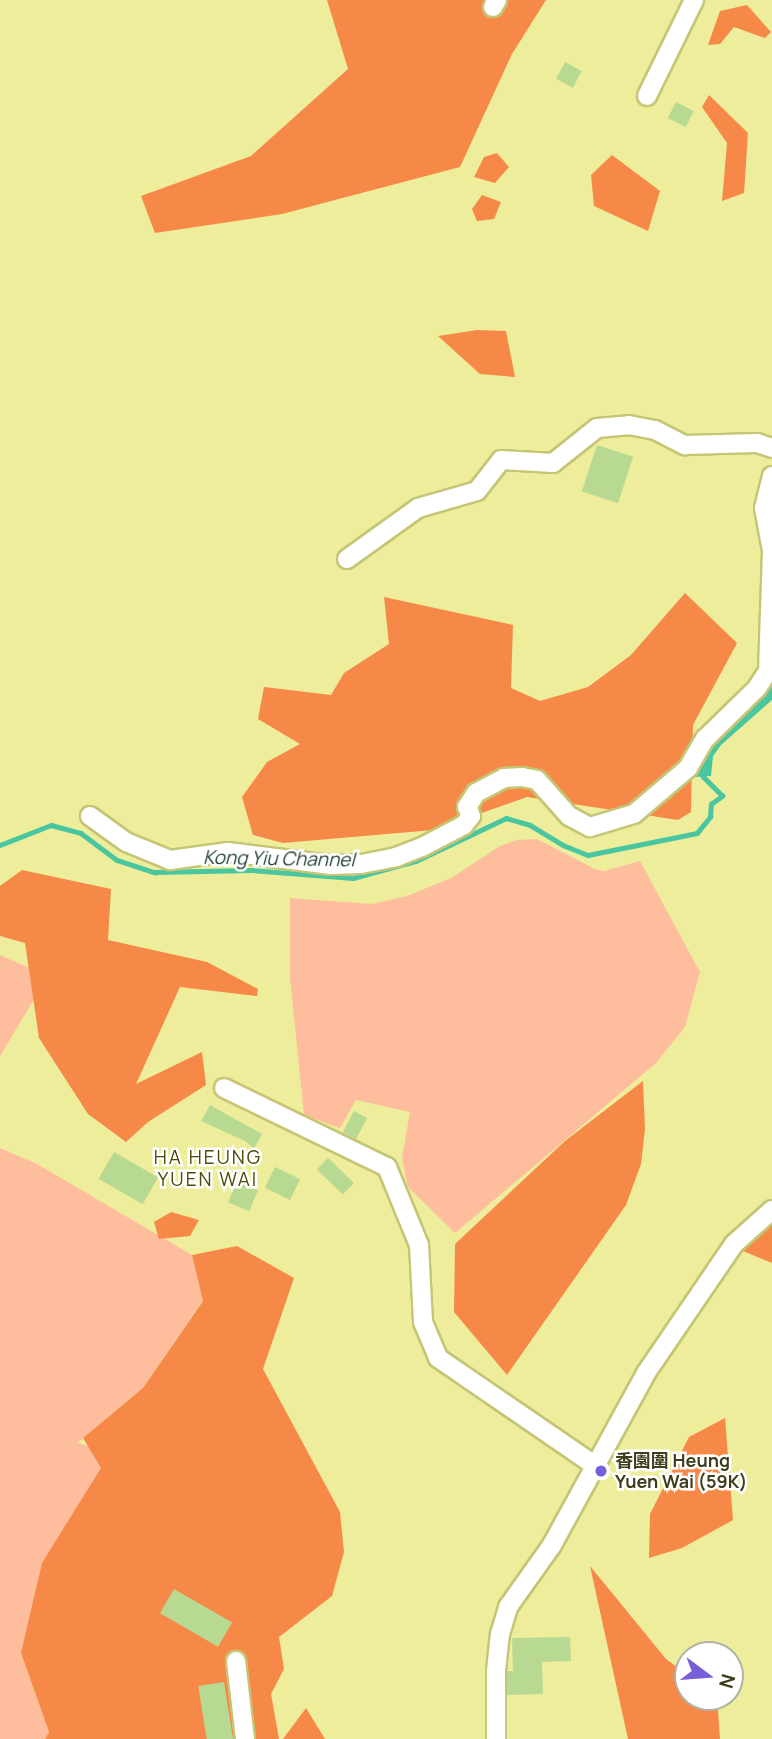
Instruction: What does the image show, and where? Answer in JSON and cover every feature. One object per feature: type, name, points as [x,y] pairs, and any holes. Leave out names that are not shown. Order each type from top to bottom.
[{"type":"street","points":[[647,96],[694,0]]},
{"type":"street","points":[[347,559],[418,508],[477,491],[501,460],[553,463],[597,428],[629,425],[642,427],[655,430],[685,445],[757,443],[772,448]]},
{"type":"street","points":[[90,816],[126,842],[170,860],[228,852],[331,865],[372,862],[422,847],[464,825],[471,816],[467,807],[476,793],[504,779],[523,777],[537,780],[569,816],[590,827],[634,814],[688,768],[705,739],[757,688],[768,671],[772,551],[764,508],[772,476]]},
{"type":"street","points":[[224,1088],[387,1167],[419,1245],[424,1322],[438,1358],[596,1466]]},
{"type":"street","points":[[496,1739],[496,1671],[504,1616],[552,1545],[646,1373],[741,1236],[772,1210]]},
{"type":"street","points":[[236,1661],[245,1739]]},
{"type":"shaded area","points":[[327,0],[546,0],[512,54],[460,167],[282,214],[155,233],[141,196],[251,156],[348,69]]},
{"type":"shaded area","points":[[747,5],[771,32],[765,38],[734,27],[720,44],[708,45],[720,11]]},
{"type":"shaded area","points":[[709,95],[748,133],[744,193],[722,201],[727,143],[702,107]]},
{"type":"shaded area","points":[[497,153],[509,167],[495,183],[474,177],[484,157]]},
{"type":"shaded area","points":[[612,155],[660,191],[648,231],[594,206],[591,175]]},
{"type":"shaded area","points":[[482,195],[501,202],[494,219],[477,221],[472,209]]},
{"type":"shaded area","points":[[477,330],[506,331],[515,377],[480,374],[438,336]]},
{"type":"shaded area","points":[[685,593],[737,643],[693,725],[691,812],[678,820],[527,797],[433,830],[283,843],[253,835],[242,797],[267,762],[300,744],[258,719],[264,687],[331,695],[344,673],[389,644],[384,597],[513,625],[511,688],[540,701],[588,687],[631,655]]},
{"type":"shaded area","points":[[772,664],[772,700],[721,745],[713,756],[711,776],[696,777],[699,756]]},
{"type":"shaded area","points":[[537,839],[604,871],[640,861],[700,972],[685,1027],[656,1063],[455,1233],[408,1187],[402,1158],[410,1112],[356,1100],[340,1128],[304,1115],[290,977],[290,898],[372,904],[407,896],[451,878],[500,846],[517,840]]},
{"type":"shaded area","points":[[22,870],[111,889],[108,940],[207,962],[258,989],[257,996],[180,987],[136,1084],[202,1052],[206,1085],[148,1122],[126,1142],[88,1114],[39,1038],[25,943],[0,936],[0,886]]},
{"type":"shaded area","points":[[0,955],[48,976],[0,1056]]},
{"type":"shaded area","points":[[643,1081],[645,1129],[641,1164],[626,1205],[507,1375],[454,1312],[455,1244],[565,1141]]},
{"type":"shaded area","points":[[0,1148],[37,1164],[192,1255],[203,1300],[143,1388],[77,1443],[157,1462],[21,1653],[49,1732],[45,1739],[0,1739]]},
{"type":"shaded area","points":[[171,1212],[199,1220],[190,1236],[159,1239],[154,1222]]},
{"type":"shaded area","points":[[772,1221],[772,1263],[738,1249],[769,1224]]},
{"type":"shaded area","points":[[237,1246],[294,1278],[263,1369],[340,1512],[344,1552],[332,1596],[279,1637],[284,1669],[271,1694],[279,1739],[45,1739],[49,1732],[21,1653],[42,1563],[101,1468],[83,1438],[143,1388],[203,1301],[192,1255]]},
{"type":"shaded area","points":[[725,1418],[733,1520],[682,1548],[649,1558],[650,1514],[689,1437]]},
{"type":"shaded area","points":[[590,1566],[666,1659],[674,1665],[674,1711],[718,1711],[720,1739],[628,1739]]},
{"type":"shaded area","points":[[306,1708],[325,1739],[283,1739]]},
{"type":"building","points":[[565,62],[582,71],[573,88],[556,79]]},
{"type":"building","points":[[676,102],[694,111],[686,127],[668,118]]},
{"type":"building","points":[[597,445],[633,457],[618,503],[582,492]]},
{"type":"building","points":[[210,1105],[262,1134],[254,1149],[245,1141],[201,1121]]},
{"type":"building","points":[[354,1111],[367,1118],[356,1139],[343,1132]]},
{"type":"building","points":[[114,1152],[158,1178],[143,1204],[98,1179]]},
{"type":"building","points":[[328,1158],[354,1183],[343,1195],[317,1170]]},
{"type":"building","points":[[275,1167],[300,1179],[290,1200],[265,1188]]},
{"type":"building","points":[[237,1181],[258,1190],[249,1211],[228,1202]]},
{"type":"building","points":[[174,1589],[232,1622],[218,1647],[160,1613]]},
{"type":"building","points":[[570,1637],[571,1661],[542,1662],[543,1694],[507,1695],[507,1671],[513,1671],[512,1638]]},
{"type":"building","points":[[224,1682],[233,1739],[207,1739],[198,1686]]},
{"type":"waterway","name":"Kong Yiu Channel","points":[[0,845],[51,825],[81,833],[117,860],[155,872],[252,870],[353,878],[416,861],[506,818],[530,825],[563,845],[588,855],[697,833],[710,817],[711,804],[722,796],[703,777],[704,772]]},
{"type":"place","name":"香園圍 Heung Yuen Wai (59K)","points":[[601,1471]]},
{"type":"district","name":"HA HEUNG YUEN WAI","points":[[208,1169]]}]
